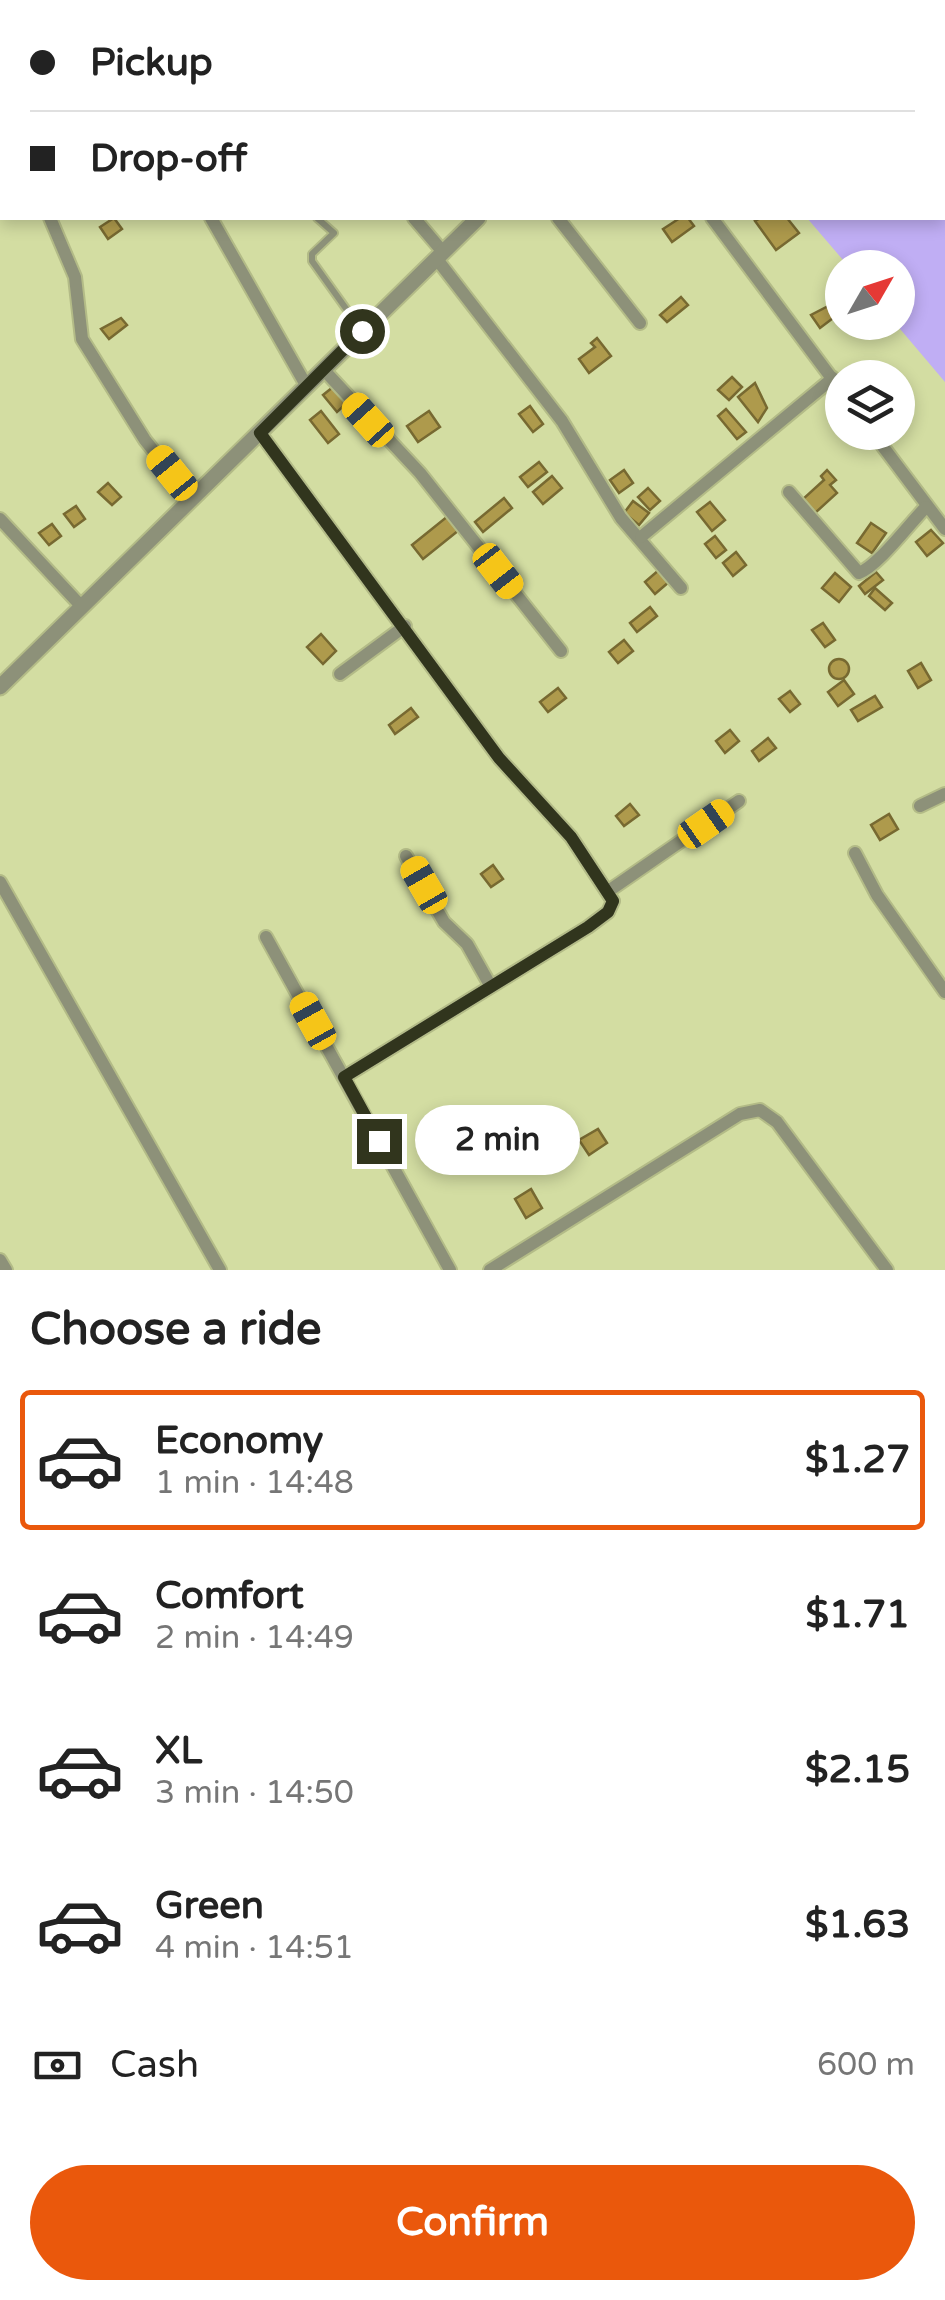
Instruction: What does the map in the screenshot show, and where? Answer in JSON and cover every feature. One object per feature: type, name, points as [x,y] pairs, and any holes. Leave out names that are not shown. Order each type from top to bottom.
[{"type":"street","points":[[51,220],[75,277],[82,339],[144,440],[192,499]]},
{"type":"street","points":[[211,220],[306,385]]},
{"type":"street","points":[[415,220],[562,421],[621,518],[641,536],[681,588]]},
{"type":"street","points":[[0,687],[476,220]]},
{"type":"street","points":[[560,220],[640,323]]},
{"type":"street","points":[[714,220],[825,367]]},
{"type":"street","points":[[323,369],[420,473],[562,651]]},
{"type":"street","points":[[641,536],[825,385]]},
{"type":"street","points":[[260,433],[499,758],[571,837],[610,890],[613,901],[608,912],[344,1077]]},
{"type":"street","points":[[885,450],[945,529]]},
{"type":"street","points":[[789,492],[859,573],[874,566],[926,507]]},
{"type":"street","points":[[0,519],[82,607]]},
{"type":"street","points":[[340,674],[405,626]]},
{"type":"street","points":[[920,806],[945,794]]},
{"type":"street","points":[[610,890],[739,802]]},
{"type":"street","points":[[855,853],[877,895],[945,992]]},
{"type":"street","points":[[406,856],[444,922],[467,944],[490,985]]},
{"type":"street","points":[[0,882],[220,1270]]},
{"type":"street","points":[[266,937],[450,1270]]},
{"type":"street","points":[[490,1270],[740,1114],[760,1110],[777,1122],[887,1270]]},
{"type":"street","points":[[0,1260],[6,1270]]},
{"type":"lane","points":[[319,220],[334,233],[312,254],[312,261],[362,331]]},
{"type":"shaded area","points":[[809,220],[945,220],[945,382],[909,340],[915,340],[915,250],[834,250]]},
{"type":"building","points":[[115,220],[122,229],[108,239],[100,227]]},
{"type":"building","points":[[677,220],[690,220],[694,226],[672,242],[663,229]]},
{"type":"building","points":[[789,220],[799,233],[776,250],[755,221]]},
{"type":"building","points":[[681,297],[688,305],[667,322],[660,315]]},
{"type":"building","points":[[825,308],[825,324],[820,328],[811,315]]},
{"type":"building","points":[[121,318],[127,325],[109,339],[101,329]]},
{"type":"building","points":[[597,338],[611,356],[589,373],[579,359],[595,347],[591,343]]},
{"type":"building","points":[[732,377],[742,387],[729,400],[718,390]]},
{"type":"building","points":[[755,383],[767,408],[758,422],[738,397]]},
{"type":"building","points":[[333,387],[347,403],[337,412],[323,395]]},
{"type":"building","points":[[530,406],[543,424],[533,432],[519,414]]},
{"type":"building","points":[[726,409],[746,432],[737,439],[718,416]]},
{"type":"building","points":[[321,411],[339,434],[328,443],[310,420]]},
{"type":"building","points":[[429,411],[440,427],[418,442],[407,426]]},
{"type":"building","points":[[539,462],[547,472],[528,487],[520,477]]},
{"type":"building","points":[[624,470],[633,483],[619,493],[610,480]]},
{"type":"building","points":[[827,470],[836,480],[830,485],[837,493],[815,513],[803,499],[824,480],[821,476]]},
{"type":"building","points":[[552,476],[562,488],[543,504],[533,492]]},
{"type":"building","points":[[108,483],[121,497],[112,505],[98,492]]},
{"type":"building","points":[[648,488],[660,501],[650,510],[638,497]]},
{"type":"building","points":[[504,498],[512,508],[483,532],[475,522]]},
{"type":"building","points":[[633,501],[649,513],[639,525],[624,513]]},
{"type":"building","points":[[710,502],[725,520],[712,531],[697,512]]},
{"type":"building","points":[[76,506],[85,519],[74,527],[64,514]]},
{"type":"building","points":[[448,516],[459,530],[423,559],[412,545]]},
{"type":"building","points":[[871,523],[886,533],[872,553],[857,543]]},
{"type":"building","points":[[52,524],[61,536],[49,545],[39,533]]},
{"type":"building","points":[[931,530],[943,543],[927,556],[916,542]]},
{"type":"building","points":[[715,536],[726,550],[716,558],[705,544]]},
{"type":"building","points":[[736,552],[746,565],[733,576],[723,563]]},
{"type":"building","points":[[660,569],[670,581],[655,594],[645,582]]},
{"type":"building","points":[[876,572],[883,580],[865,594],[859,586]]},
{"type":"building","points":[[835,573],[851,587],[839,602],[822,588]]},
{"type":"building","points":[[875,588],[892,603],[885,610],[869,596]]},
{"type":"building","points":[[650,607],[657,616],[637,632],[630,623]]},
{"type":"building","points":[[823,623],[835,640],[825,647],[812,630]]},
{"type":"building","points":[[321,634],[336,651],[323,664],[307,647]]},
{"type":"building","points":[[624,640],[633,651],[618,663],[609,652]]},
{"type":"building","points":[[839,659],[849,669],[839,679],[829,669]]},
{"type":"building","points":[[921,663],[931,680],[918,688],[908,671]]},
{"type":"building","points":[[844,680],[854,694],[838,706],[828,692]]},
{"type":"building","points":[[558,688],[566,698],[548,712],[540,702]]},
{"type":"building","points":[[790,691],[800,704],[790,712],[779,699]]},
{"type":"building","points":[[875,696],[882,707],[858,721],[851,710]]},
{"type":"building","points":[[411,708],[418,717],[395,734],[389,725]]},
{"type":"building","points":[[730,730],[739,741],[725,753],[716,741]]},
{"type":"building","points":[[768,738],[776,748],[759,761],[752,751]]},
{"type":"building","points":[[630,804],[639,815],[624,826],[616,816]]},
{"type":"building","points":[[889,814],[898,829],[880,840],[871,825]]},
{"type":"building","points":[[493,865],[503,879],[491,887],[481,874]]},
{"type":"building","points":[[598,1129],[607,1143],[589,1155],[579,1140]]},
{"type":"building","points":[[531,1189],[542,1208],[526,1218],[515,1199]]},
{"type":"route","points":[[362,331],[260,433],[499,758],[535,802],[571,837],[610,890],[613,901],[608,912],[588,927],[344,1077],[379,1141]]}]
